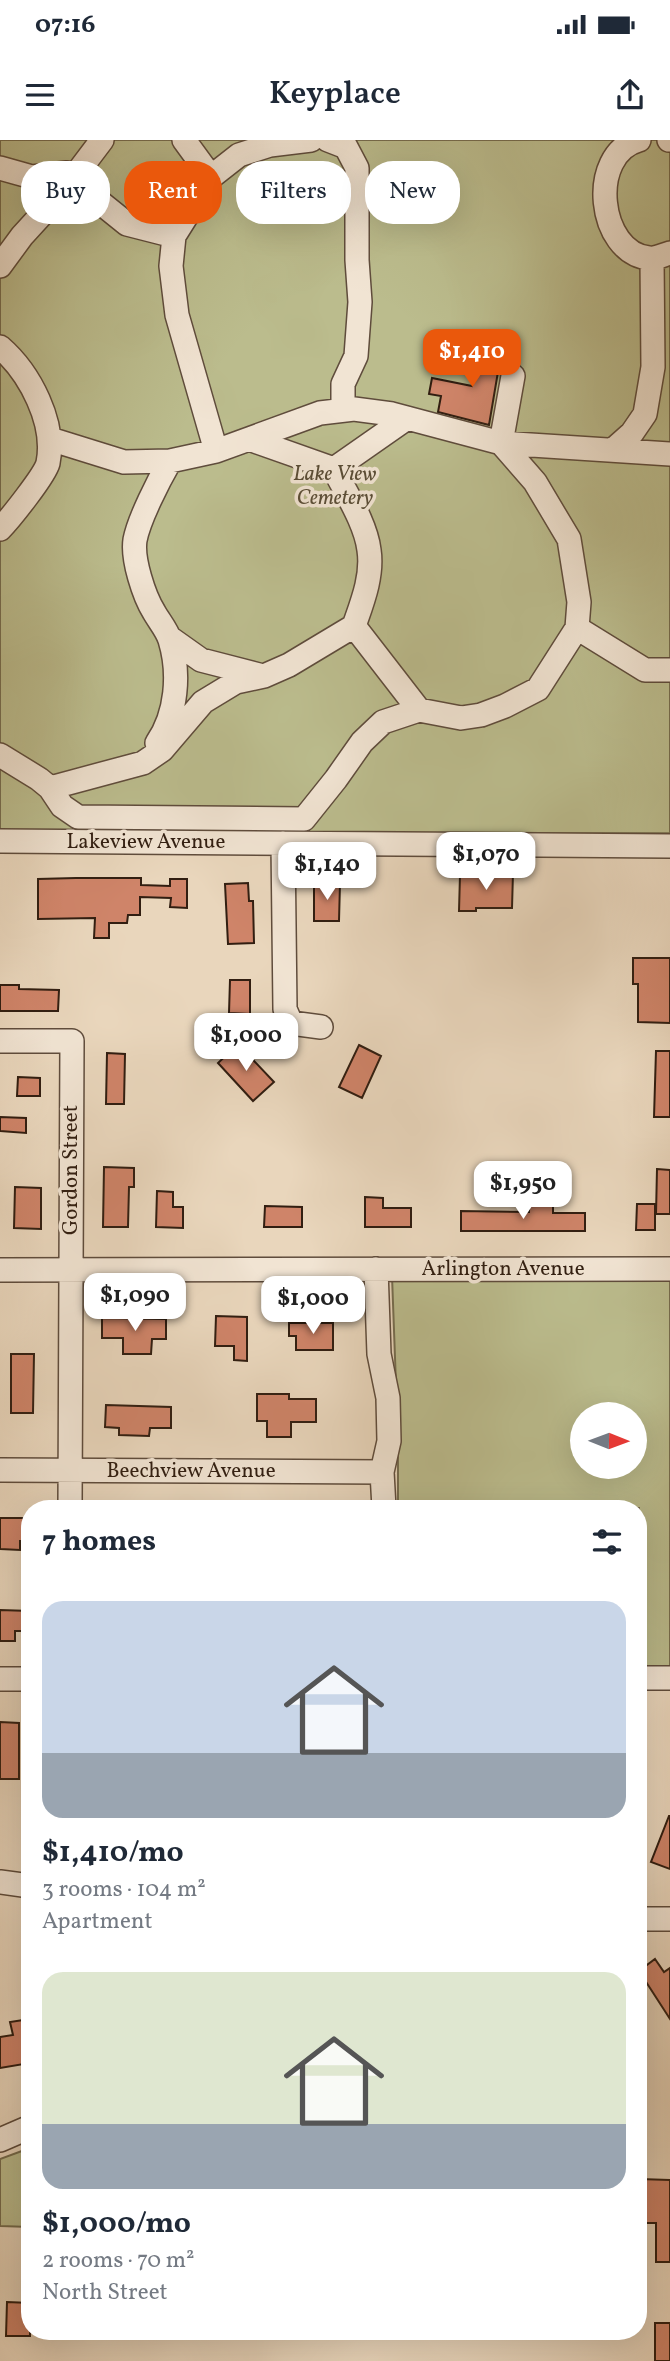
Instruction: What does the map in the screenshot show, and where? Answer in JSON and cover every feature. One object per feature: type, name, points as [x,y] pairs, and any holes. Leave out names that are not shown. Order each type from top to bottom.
[{"type":"street","points":[[87,161],[102,140]]},
{"type":"street","points":[[184,140],[199,161]]},
{"type":"street","points":[[222,168],[239,155],[270,145],[311,140]]},
{"type":"street","points":[[328,140],[346,147],[357,168],[360,302],[356,356],[343,384],[343,410]]},
{"type":"street","points":[[614,449],[632,433],[645,414],[653,367],[661,256],[641,257],[615,235],[607,214],[604,195],[609,167],[617,152],[639,140]]},
{"type":"street","points":[[0,168],[21,174]]},
{"type":"street","points":[[110,210],[127,224],[174,236]]},
{"type":"street","points":[[0,266],[33,224]]},
{"type":"street","points":[[182,224],[174,236],[172,266],[177,315],[216,452]]},
{"type":"street","points":[[0,347],[25,375],[35,394],[50,439],[48,465],[15,514],[0,529]]},
{"type":"street","points":[[501,443],[513,376]]},
{"type":"street","points":[[50,439],[124,462],[170,461],[216,452],[320,413],[374,410],[501,443],[670,454]]},
{"type":"street","points":[[334,469],[407,418]]},
{"type":"street","points":[[50,788],[144,763],[162,750],[203,702],[236,682],[264,676],[289,665],[354,626],[366,589],[369,550],[357,514],[334,469],[248,439]]},
{"type":"street","points":[[0,755],[50,788],[62,806],[78,817],[304,819],[337,779],[362,742],[383,722],[419,710],[461,718],[481,715],[538,689],[577,628],[579,602],[569,539],[535,482],[501,443]]},
{"type":"street","points":[[144,763],[161,737],[173,709],[175,666],[170,638],[152,609],[140,578],[135,541],[158,482],[170,461]]},
{"type":"street","points":[[354,626],[419,710]]},
{"type":"street","points":[[577,628],[645,670],[670,670]]},
{"type":"street","points":[[170,638],[201,660],[264,676]]},
{"type":"street","name":"Lakeview Avenue","points":[[0,841],[670,846]]},
{"type":"street","points":[[283,843],[285,1009],[291,1023],[321,1027]]},
{"type":"street","name":"Gordon Street","points":[[0,1041],[72,1041],[70,1500]]},
{"type":"street","points":[[376,1269],[377,1333],[389,1420],[388,1451],[382,1472],[384,1500]]},
{"type":"street","name":"Arlington Avenue","points":[[0,1270],[670,1269]]},
{"type":"street","name":"Beechview Avenue","points":[[0,1470],[382,1472]]},
{"type":"street","points":[[647,1678],[670,1678]]},
{"type":"street","points":[[0,1679],[21,1679]]},
{"type":"street","points":[[0,1882],[21,1885]]},
{"type":"street","points":[[647,1919],[670,1919]]},
{"type":"street","points":[[0,2140],[21,2131]]},
{"type":"green space","name":"Lake View Cemetery","points":[[0,140],[670,140],[670,833],[0,834]]},
{"type":"green space","points":[[392,1276],[670,1277],[670,1667],[647,1667],[647,1500],[398,1500]]},
{"type":"green space","points":[[21,2151],[21,2227],[0,2226],[0,2159]]},
{"type":"building","points":[[478,344],[502,348],[489,425],[438,412],[441,396],[429,394],[432,378],[472,386]]},
{"type":"building","points":[[496,872],[513,873],[512,908],[459,911],[460,875],[496,876]]},
{"type":"building","points":[[141,878],[141,885],[170,886],[170,879],[187,879],[187,908],[170,907],[171,898],[140,897],[140,915],[128,915],[127,923],[109,923],[109,938],[94,938],[95,918],[38,919],[38,879]]},
{"type":"building","points":[[314,882],[340,883],[339,921],[314,921]]},
{"type":"building","points":[[248,883],[249,901],[253,901],[254,943],[228,944],[225,884]]},
{"type":"building","points":[[633,958],[670,958],[670,1023],[638,1022],[638,984],[633,984]]},
{"type":"building","points":[[230,980],[250,980],[250,1014],[229,1013]]},
{"type":"building","points":[[0,985],[19,985],[19,989],[59,990],[58,1011],[0,1011]]},
{"type":"building","points":[[238,1044],[274,1082],[253,1101],[218,1063]]},
{"type":"building","points":[[359,1045],[381,1056],[362,1098],[339,1087]]},
{"type":"building","points":[[656,1051],[670,1051],[670,1117],[654,1117]]},
{"type":"building","points":[[107,1053],[125,1054],[124,1104],[106,1104]]},
{"type":"building","points":[[18,1077],[40,1078],[40,1096],[17,1096]]},
{"type":"building","points":[[0,1117],[26,1118],[26,1133],[0,1131]]},
{"type":"building","points":[[104,1167],[134,1168],[134,1187],[129,1187],[128,1227],[103,1227]]},
{"type":"building","points":[[657,1169],[670,1170],[670,1214],[656,1214]]},
{"type":"building","points":[[15,1187],[41,1188],[41,1229],[14,1228]]},
{"type":"building","points":[[157,1191],[173,1192],[173,1207],[183,1207],[183,1228],[156,1227]]},
{"type":"building","points":[[365,1197],[383,1198],[383,1208],[411,1208],[411,1227],[365,1227]]},
{"type":"building","points":[[637,1204],[655,1204],[655,1230],[636,1230]]},
{"type":"building","points":[[265,1206],[302,1207],[302,1227],[264,1227]]},
{"type":"building","points":[[529,1206],[553,1206],[553,1213],[585,1213],[585,1231],[461,1231],[461,1211],[529,1212]]},
{"type":"building","points":[[216,1316],[247,1317],[247,1361],[234,1360],[234,1346],[215,1346]]},
{"type":"building","points":[[102,1318],[166,1319],[166,1339],[152,1339],[151,1354],[123,1354],[123,1338],[102,1338]]},
{"type":"building","points":[[289,1323],[333,1323],[333,1350],[296,1350],[296,1336],[289,1336]]},
{"type":"building","points":[[11,1354],[34,1354],[33,1413],[11,1413]]},
{"type":"building","points":[[257,1394],[289,1394],[289,1399],[316,1399],[316,1422],[291,1422],[291,1437],[267,1437],[267,1421],[257,1421]]},
{"type":"building","points":[[106,1405],[171,1407],[171,1428],[150,1428],[149,1436],[119,1435],[119,1428],[105,1427]]},
{"type":"building","points":[[0,1518],[21,1518],[20,1550],[0,1549]]},
{"type":"building","points":[[0,1610],[21,1611],[21,1631],[15,1631],[15,1641],[0,1641]]},
{"type":"building","points":[[0,1722],[19,1723],[19,1779],[0,1779]]},
{"type":"building","points":[[670,1816],[670,1869],[651,1862]]},
{"type":"building","points":[[655,1959],[664,1972],[670,1968],[670,2019],[647,1983],[647,1965]]},
{"type":"building","points":[[21,2020],[21,2064],[0,2068],[0,2037],[13,2035],[10,2022]]},
{"type":"building","points":[[647,2179],[670,2180],[670,2262],[656,2262],[656,2223],[647,2223]]},
{"type":"building","points":[[7,2302],[21,2303],[21,2336],[6,2336]]},
{"type":"building","points":[[655,2323],[670,2323],[670,2361],[655,2361]]}]
